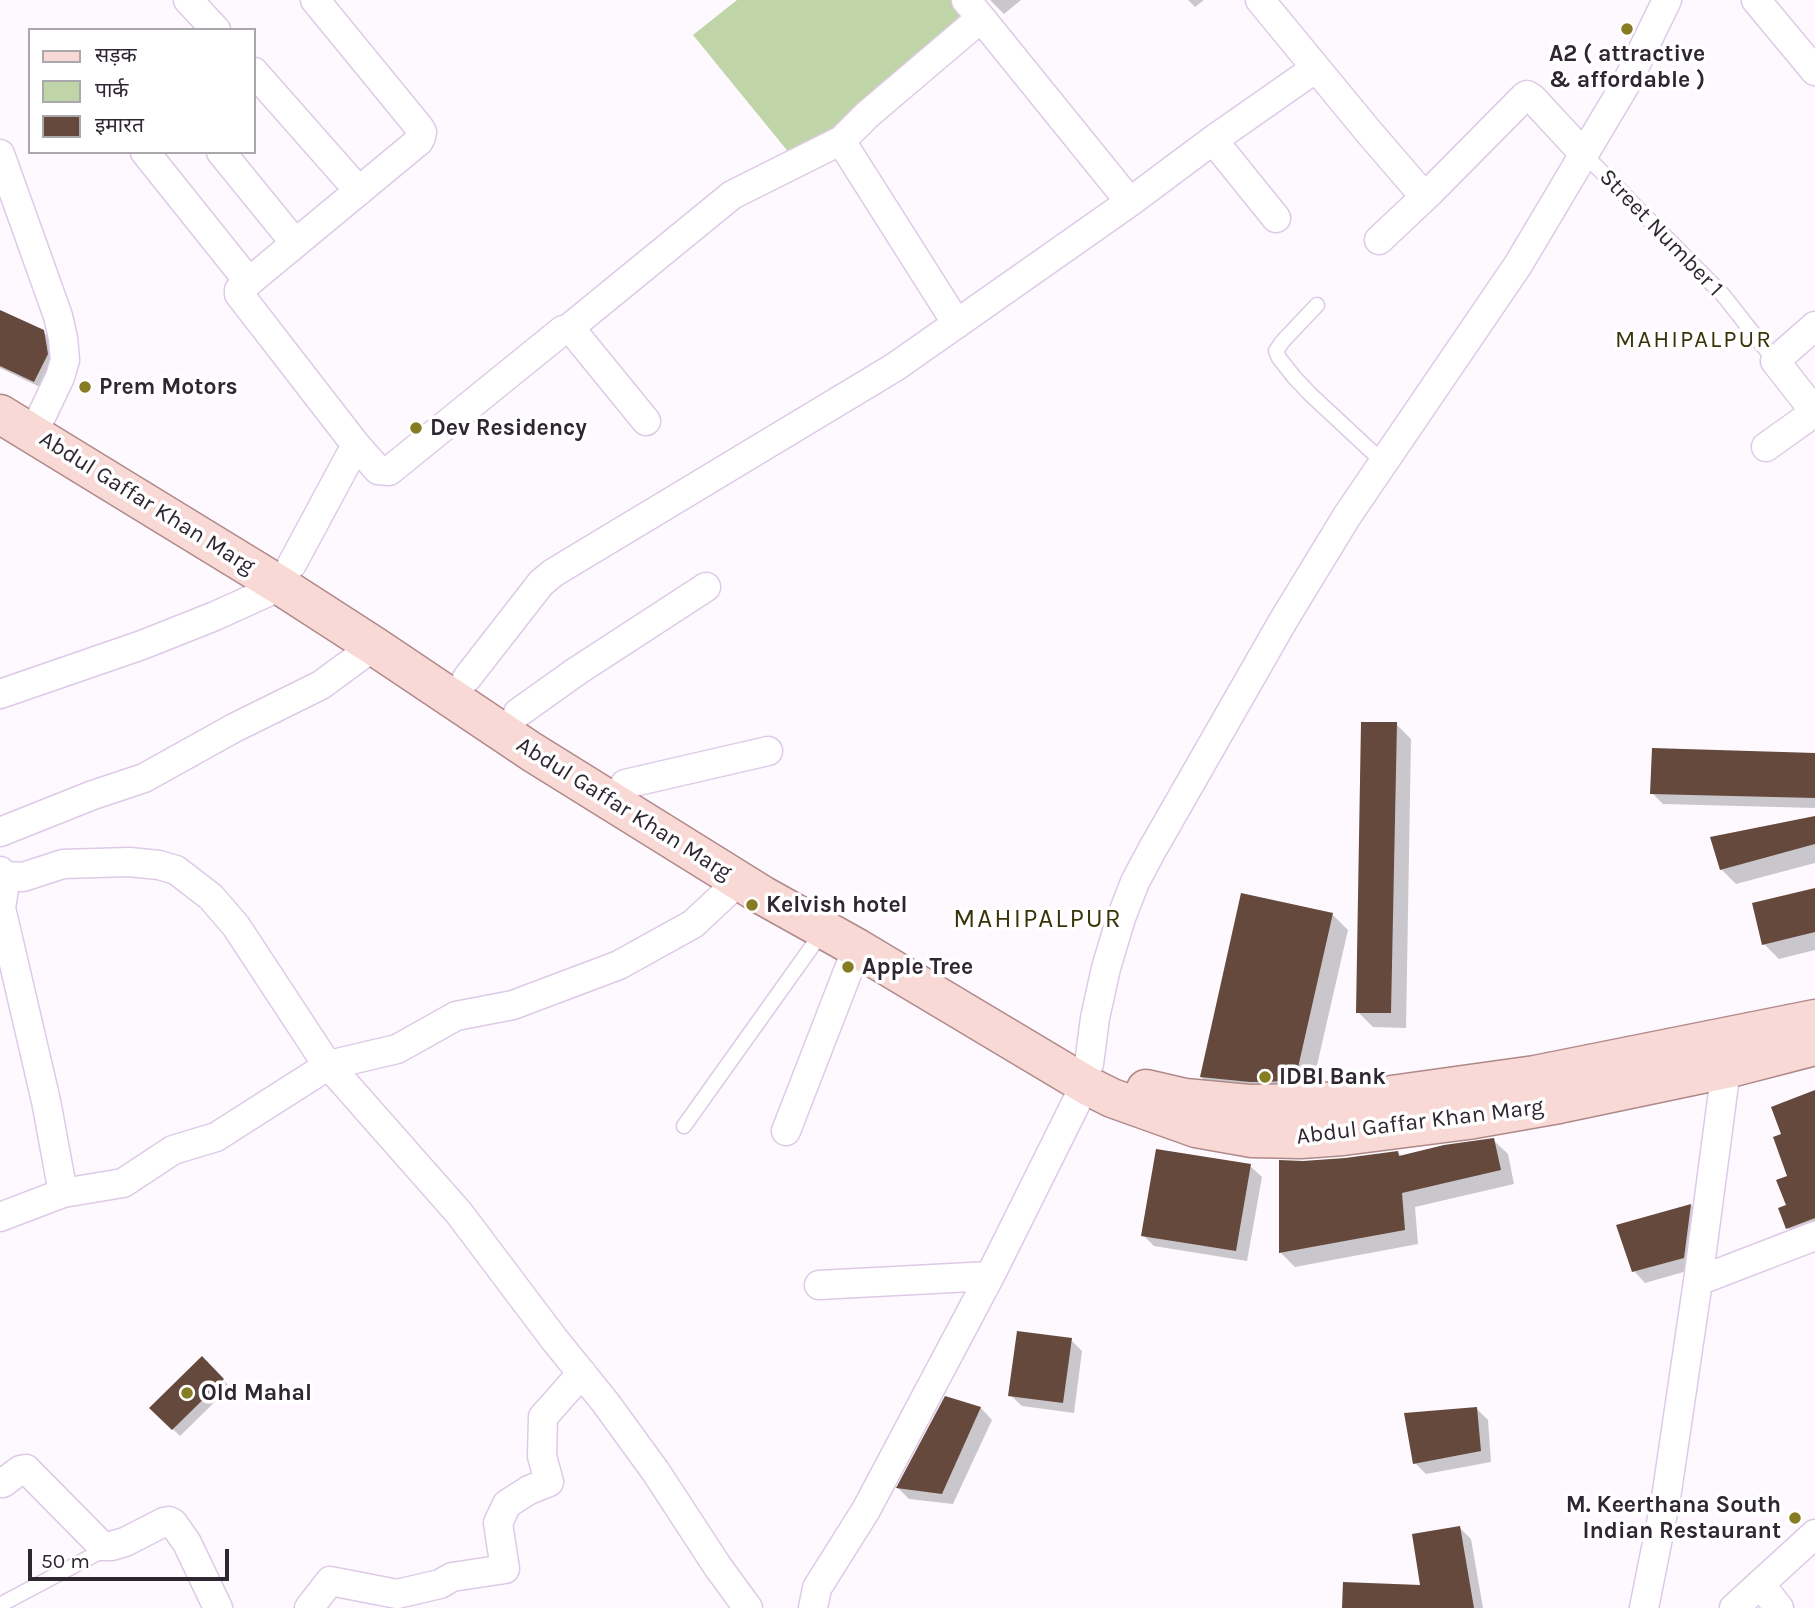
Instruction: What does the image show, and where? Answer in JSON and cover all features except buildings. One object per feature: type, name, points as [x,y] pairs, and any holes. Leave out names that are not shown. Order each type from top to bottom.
[{"type":"main road","name":"Abdul Gaffar Khan Marg","points":[[0,392],[225,521],[374,646],[532,752],[739,881],[1087,1074],[1185,1098],[1249,1104],[1315,1103],[1535,1075],[1815,1018]]},
{"type":"main road","name":"Abdul Gaffar Khan Marg","points":[[0,414],[467,678],[783,886],[1087,1074],[1121,1101],[1196,1128],[1252,1138],[1301,1139],[1468,1120],[1726,1069],[1815,1046]]},
{"type":"street","points":[[315,0],[422,132],[419,141],[239,290],[241,297],[378,470],[389,471],[732,195],[842,140],[973,9],[1130,202]]},
{"type":"street","points":[[1261,0],[1424,196]]},
{"type":"street","points":[[813,1608],[817,1588],[866,1510],[990,1276],[1087,1074],[1106,968],[1135,882],[1283,621],[1347,516],[1518,265],[1628,80],[1667,0]]},
{"type":"street","points":[[1756,0],[1815,71]]},
{"type":"street","points":[[467,678],[530,595],[552,573],[895,367],[1316,68]]},
{"type":"street","points":[[256,74],[359,191]]},
{"type":"street","points":[[1379,240],[1527,95],[1584,153]]},
{"type":"street","points":[[842,140],[957,324]]},
{"type":"street","points":[[1213,140],[1276,218]]},
{"type":"street","points":[[0,154],[58,316],[63,338],[65,360],[42,415]]},
{"type":"street","points":[[147,154],[249,282]]},
{"type":"street","points":[[223,154],[295,243]]},
{"type":"street","points":[[1775,361],[1815,326]]},
{"type":"street","points":[[568,329],[575,334],[646,421]]},
{"type":"street","name":"Street Number 1","points":[[1775,361],[1815,412]]},
{"type":"street","points":[[1766,447],[1815,412]]},
{"type":"street","points":[[0,694],[142,645],[215,616],[287,575],[356,445]]},
{"type":"street","points":[[518,713],[706,587]]},
{"type":"street","points":[[0,832],[144,778],[234,728],[321,685],[374,646]]},
{"type":"street","points":[[625,784],[768,751]]},
{"type":"street","points":[[62,1193],[46,1101],[12,1004],[1,908],[3,873],[23,877],[63,864],[129,862],[176,870],[223,909],[324,1060],[459,1213],[605,1402],[748,1608]]},
{"type":"street","points":[[0,1217],[62,1193],[122,1182],[173,1150],[216,1138],[329,1065],[397,1049],[456,1016],[513,1005],[619,965],[693,924],[739,881]]},
{"type":"street","points":[[786,1131],[841,939]]},
{"type":"street","points":[[1644,1608],[1666,1498],[1726,1069]]},
{"type":"street","points":[[1698,1281],[1815,1236]]},
{"type":"street","points":[[819,1285],[990,1276]]},
{"type":"street","points":[[309,1608],[330,1581],[397,1594],[440,1584],[452,1577],[505,1569],[498,1524],[507,1504],[528,1490],[549,1482],[542,1456],[543,1417],[582,1373]]},
{"type":"street","points":[[0,1481],[4,1483],[20,1470],[26,1469],[102,1546],[125,1542],[164,1522],[173,1523],[187,1543],[219,1608]]},
{"type":"street","points":[[1734,1608],[1815,1534]]},
{"type":"street","points":[[1760,1584],[1779,1608]]},
{"type":"lane","name":"Street Number 1","points":[[1584,153],[1723,295],[1775,361]]},
{"type":"lane","points":[[1317,305],[1276,351],[1310,394],[1383,462]]},
{"type":"lane","points":[[684,1126],[841,939]]},
{"type":"lane","points":[[0,1605],[111,1546]]},
{"type":"green space","points":[[737,0],[965,0],[980,18],[799,165],[693,35]]},
{"type":"place","name":"A2 ( attractive & affordable )","points":[[1627,29]]},
{"type":"place","name":"Prem Motors","points":[[85,387]]},
{"type":"place","name":"Dev Residency","points":[[416,428]]},
{"type":"place","name":"Kelvish hotel","points":[[752,905]]},
{"type":"place","name":"Apple Tree","points":[[848,967]]},
{"type":"place","name":"IDBI Bank","points":[[1265,1077]]},
{"type":"place","name":"Old Mahal","points":[[187,1393]]},
{"type":"place","name":"M. Keerthana South Indian Restaurant","points":[[1795,1518]]},
{"type":"district","name":"MAHIPALPUR","points":[[1694,340]]},
{"type":"district","name":"MAHIPALPUR","points":[[1038,920]]}]
